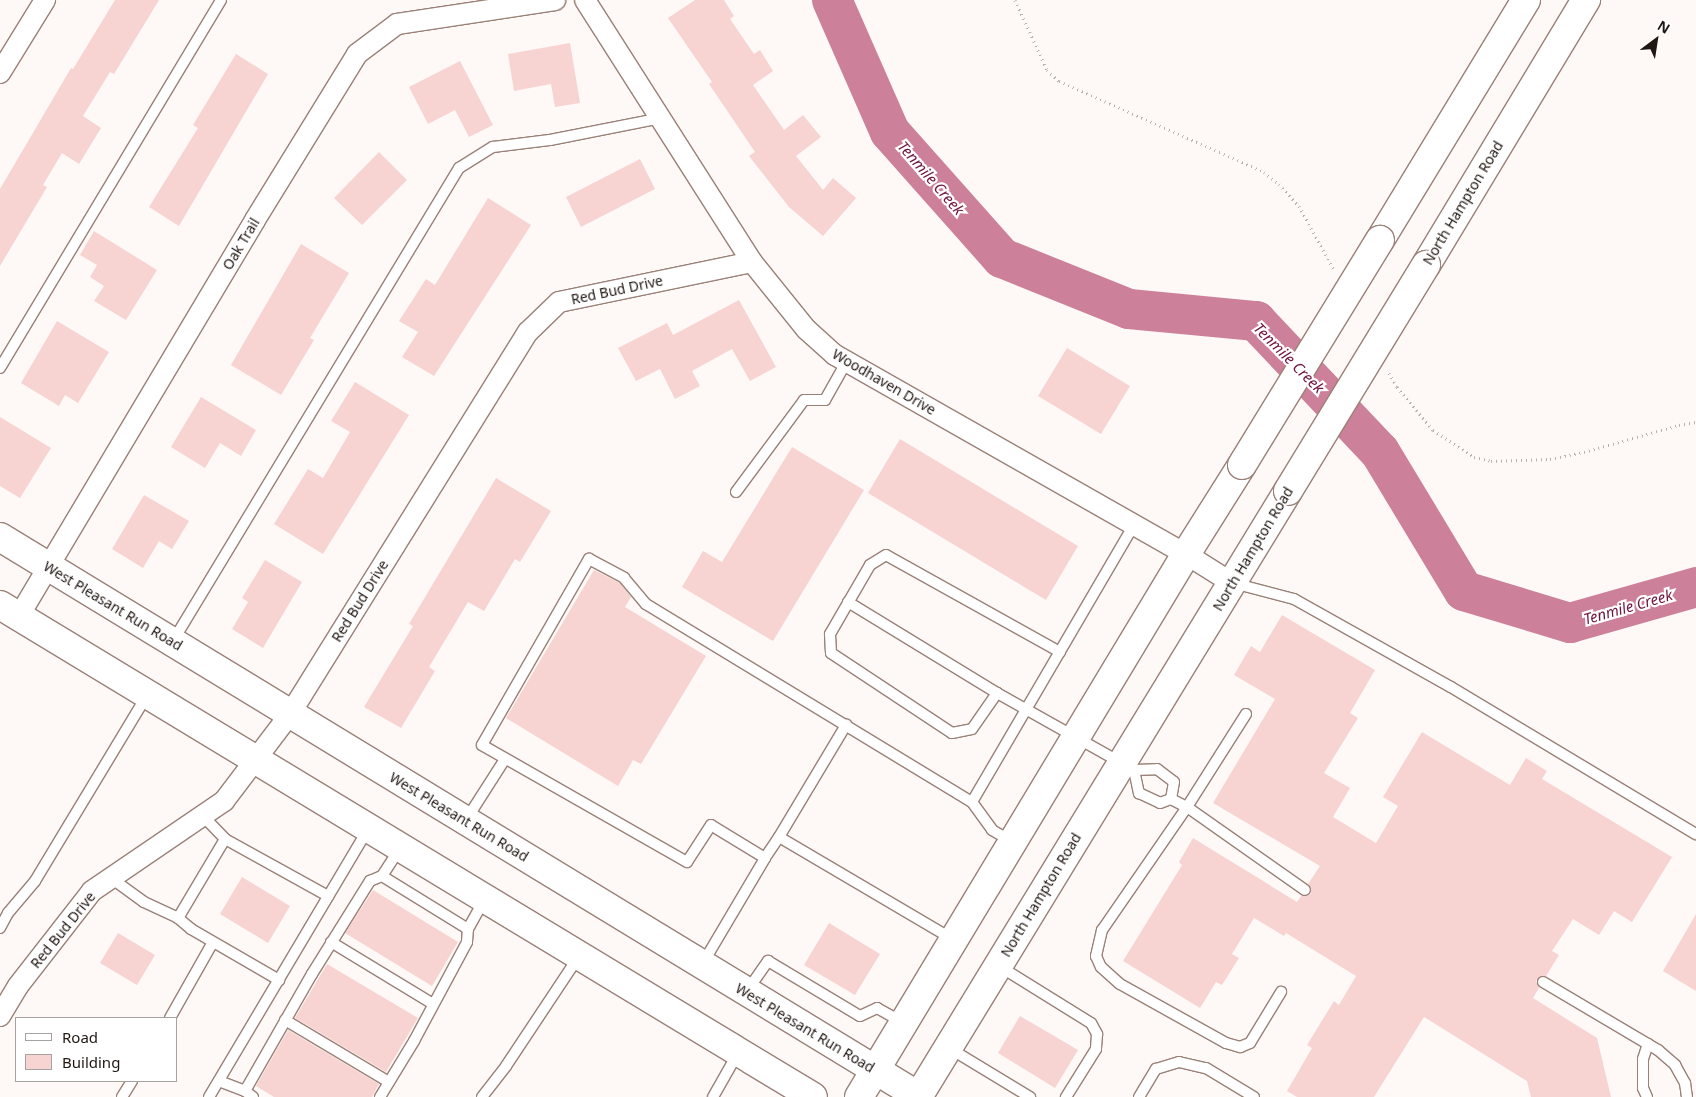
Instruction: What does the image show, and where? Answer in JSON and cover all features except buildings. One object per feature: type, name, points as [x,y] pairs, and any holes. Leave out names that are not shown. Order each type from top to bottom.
[{"type":"main road","points":[[858,1097],[1186,554],[1526,0]]},
{"type":"main road","name":"North Hampton Road","points":[[919,1097],[998,965],[1128,766],[1232,583],[1586,0]]},
{"type":"main road","name":"West Pleasant Run Road","points":[[0,537],[919,1097]]},
{"type":"main road","points":[[10,610],[813,1097]]},
{"type":"street","points":[[0,73],[46,0]]},
{"type":"street","name":"Oak Trail","points":[[10,610],[49,567],[255,220],[358,54],[397,24],[555,0]]},
{"type":"street","name":"Woodhaven Drive","points":[[585,0],[752,262],[806,330],[835,355],[1186,554],[1232,583]]},
{"type":"street","name":"Red Bud Drive","points":[[0,1016],[18,986],[92,891],[224,801],[256,760],[290,714],[528,332],[559,302],[752,262]]},
{"type":"lane","points":[[0,368],[221,0]]},
{"type":"lane","points":[[173,642],[459,168],[492,147],[550,140],[661,118]]},
{"type":"lane","points":[[736,492],[804,400],[825,400],[847,361]]},
{"type":"lane","points":[[972,802],[1134,525]]},
{"type":"lane","points":[[997,693],[972,729],[952,733],[832,653],[830,634],[870,565],[886,555],[1060,652]]},
{"type":"lane","points":[[765,858],[711,825],[687,862],[482,745],[589,559],[624,578],[646,604],[972,802],[992,830],[1013,843]]},
{"type":"lane","points":[[1232,583],[1294,599],[1451,687],[1696,834]]},
{"type":"lane","points":[[848,602],[997,693],[1027,708],[1128,766],[1157,770],[1174,782],[1171,799]]},
{"type":"lane","points":[[0,928],[8,913],[35,881],[148,694]]},
{"type":"lane","points":[[1246,714],[1187,808],[1102,930],[1096,956],[1101,967],[1120,984],[1226,1043],[1240,1047],[1250,1043],[1281,992]]},
{"type":"lane","points":[[702,965],[846,725]]},
{"type":"lane","points":[[466,821],[504,759]]},
{"type":"lane","points":[[1128,766],[1139,793],[1160,803],[1171,799],[1187,808],[1305,890]]},
{"type":"lane","points":[[203,816],[224,839],[328,896]]},
{"type":"lane","points":[[209,1097],[368,828]]},
{"type":"lane","points":[[779,837],[954,940]]},
{"type":"lane","points":[[178,918],[224,839]]},
{"type":"lane","points":[[219,1081],[249,1094],[285,1020],[331,942],[370,881],[382,876],[400,847]]},
{"type":"lane","points":[[382,876],[468,929]]},
{"type":"lane","points":[[112,878],[144,902],[178,918],[191,929],[278,980]]},
{"type":"lane","points":[[380,1097],[434,1004],[466,942],[468,929],[485,898]]},
{"type":"lane","points":[[171,1017],[213,942]]},
{"type":"lane","points":[[331,942],[434,1004]]},
{"type":"lane","points":[[482,1097],[506,1066],[580,956]]},
{"type":"lane","points":[[747,992],[768,961],[860,1016],[877,1008],[904,1023]]},
{"type":"lane","points":[[998,965],[1091,1022],[1097,1034],[1096,1049],[1066,1097]]},
{"type":"lane","points":[[1543,982],[1648,1044],[1675,1065],[1685,1083],[1686,1097]]},
{"type":"lane","points":[[285,1020],[389,1082]]},
{"type":"lane","points":[[1647,1097],[1643,1088],[1643,1060],[1648,1044]]},
{"type":"lane","points":[[948,1047],[1030,1097]]},
{"type":"lane","points":[[713,1097],[739,1052]]},
{"type":"lane","points":[[1139,1097],[1156,1069],[1179,1062],[1206,1068],[1254,1097]]},
{"type":"lane","points":[[122,1097],[131,1082]]},
{"type":"waterway","name":"Tenmile Creek","points":[[832,0],[890,132],[1002,258],[1129,309],[1256,321],[1380,452],[1464,591],[1570,623],[1696,587]]}]
